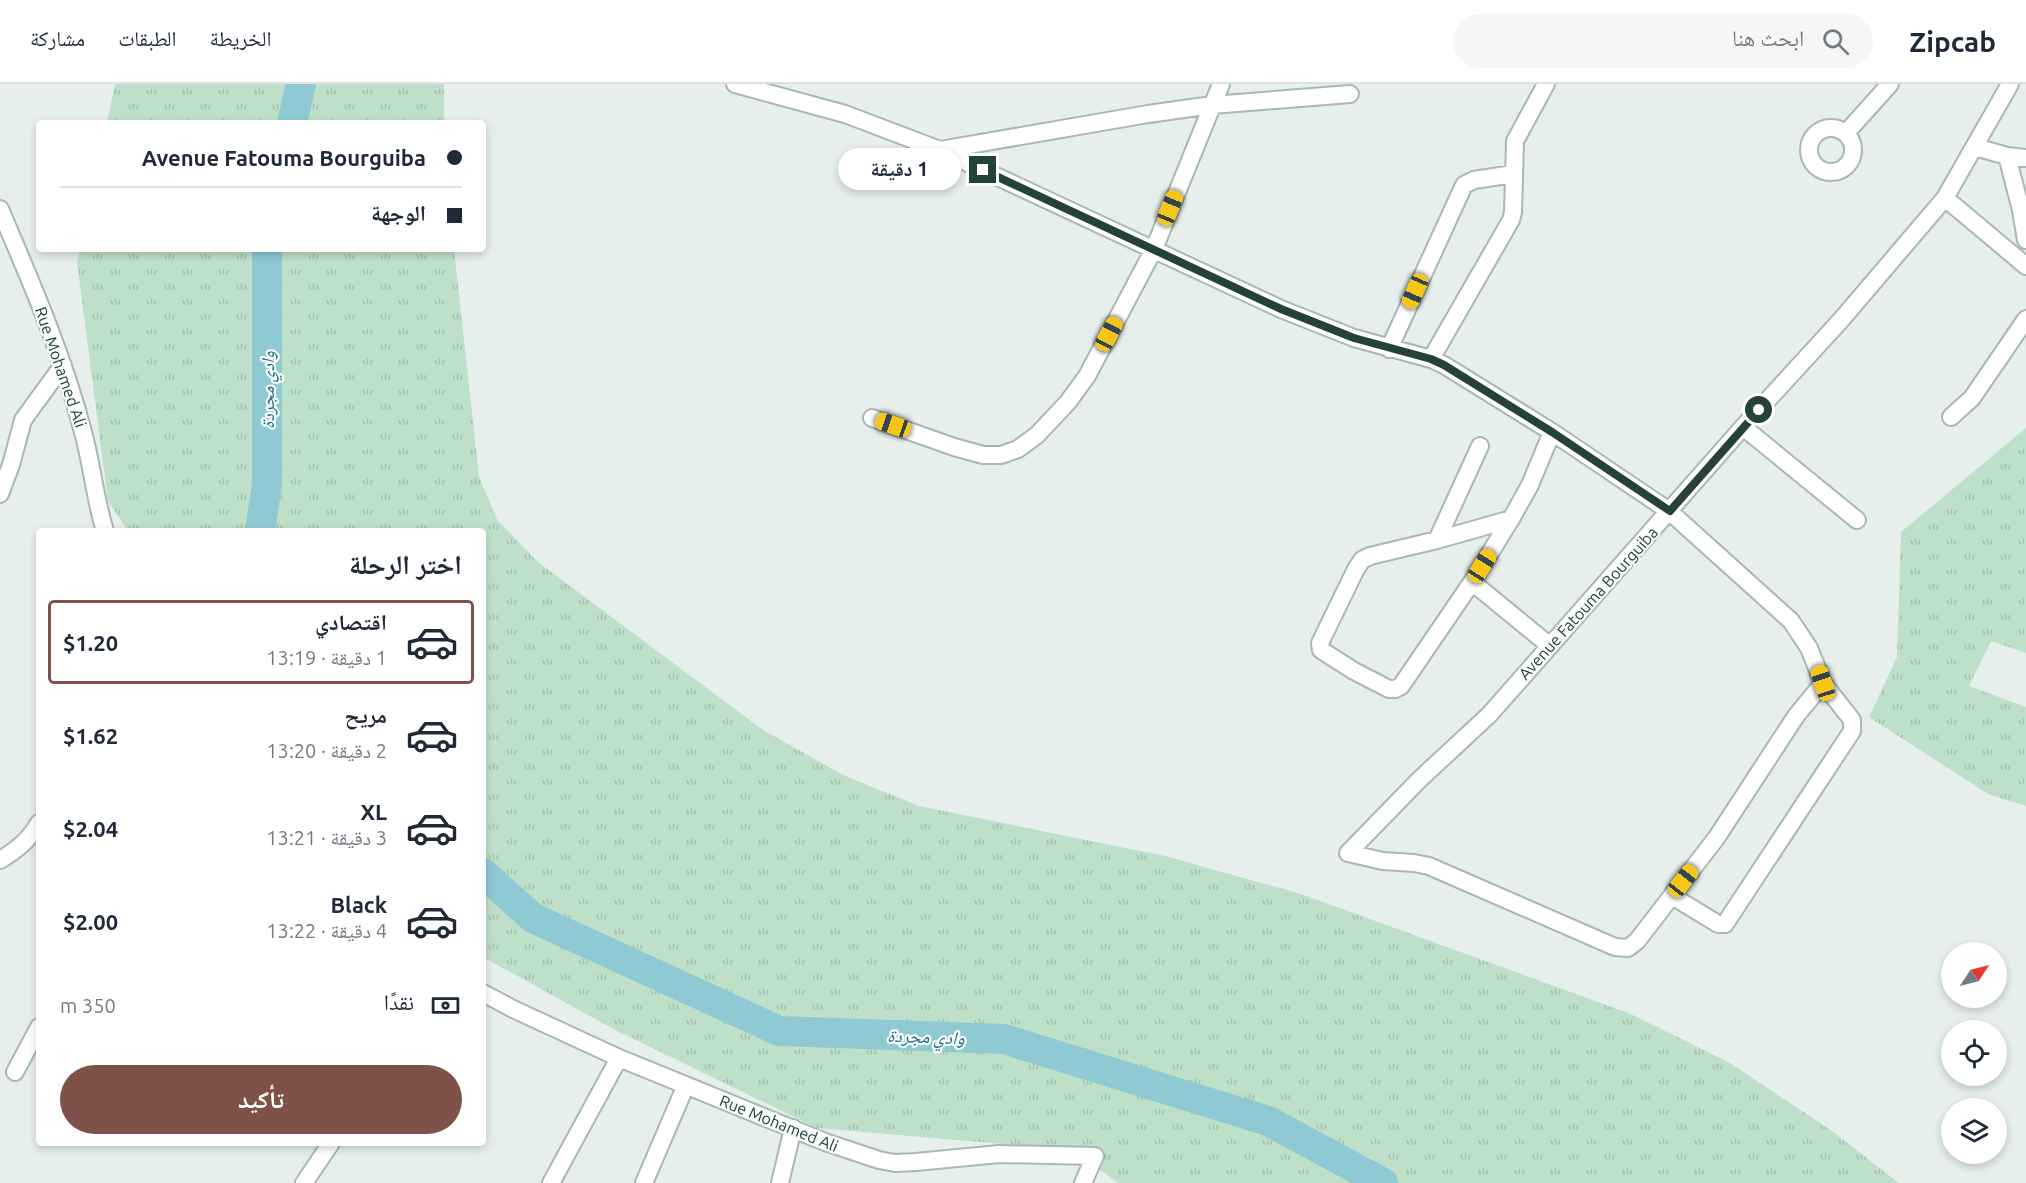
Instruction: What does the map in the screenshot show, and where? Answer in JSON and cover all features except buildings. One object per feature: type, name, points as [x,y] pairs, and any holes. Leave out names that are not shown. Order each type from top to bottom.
[{"type":"street","points":[[735,84],[845,114],[940,150],[1281,309],[1354,338],[1431,359],[1552,432],[1670,511],[1791,621],[1809,648],[1823,683],[1852,720],[1852,731],[1728,921],[1725,924],[1718,924],[1672,896],[1717,837],[1796,716],[1823,683]]},
{"type":"street","points":[[872,418],[982,455],[1001,455],[1018,449],[1045,427],[1068,402],[1087,376],[1154,249],[1221,84]]},
{"type":"street","points":[[1431,359],[1511,219],[1515,141],[1546,84]]},
{"type":"street","points":[[1846,133],[1890,84]]},
{"type":"street","name":"Avenue Fatouma Bourguiba","points":[[1672,896],[1637,941],[1628,948],[1615,947],[1429,866],[1383,861],[1348,853],[1419,780],[1489,715],[1743,427],[1841,320],[1945,198],[2010,84]]},
{"type":"street","points":[[940,150],[1212,105],[1350,94]]},
{"type":"street","points":[[1975,147],[2007,156],[2026,158]]},
{"type":"street","points":[[2007,156],[2026,240]]},
{"type":"street","points":[[1389,349],[1464,185],[1474,180],[1513,174]]},
{"type":"street","points":[[1945,198],[2026,266]]},
{"type":"street","name":"Rue Mohamed Ali","points":[[0,209],[63,365],[83,433],[104,528]]},
{"type":"street","points":[[1951,417],[1976,393],[2026,319]]},
{"type":"street","points":[[0,494],[11,465],[23,420],[63,365]]},
{"type":"street","points":[[1743,427],[1857,520]]},
{"type":"street","points":[[1511,519],[1362,560],[1320,643],[1321,650],[1389,689],[1395,689],[1406,681],[1511,519],[1530,485],[1552,432]]},
{"type":"street","points":[[1437,540],[1480,446]]},
{"type":"street","points":[[1472,582],[1550,646]]},
{"type":"street","points":[[0,860],[16,851],[36,828]]},
{"type":"street","name":"Rue Mohamed Ali","points":[[486,995],[619,1058],[836,1146],[879,1161],[896,1163],[999,1154],[1095,1156],[1083,1183]]},
{"type":"street","points":[[15,1072],[36,1033]]},
{"type":"street","points":[[551,1183],[619,1058]]},
{"type":"street","points":[[644,1183],[686,1085]]},
{"type":"street","points":[[780,1183],[793,1128]]},
{"type":"street","points":[[304,1183],[329,1146]]},
{"type":"green space","points":[[115,84],[444,84],[444,120],[108,120]]},
{"type":"green space","points":[[79,252],[454,252],[479,477],[498,521],[538,562],[763,730],[843,775],[919,806],[1165,856],[1301,894],[1631,1014],[1730,1063],[1832,1131],[1899,1183],[1118,1183],[1072,1150],[817,1128],[615,1030],[486,959],[486,528],[126,528],[108,501],[77,262]]},
{"type":"green space","points":[[2026,428],[2026,653],[1991,641],[1969,686],[2026,707],[2026,806],[1988,794],[1869,717],[1897,657],[1901,532]]},
{"type":"waterway","name":"وادي مجردة","points":[[293,120],[301,84]]},
{"type":"waterway","name":"وادي مجردة","points":[[260,528],[267,484],[267,252]]},
{"type":"waterway","name":"وادي مجردة","points":[[486,876],[533,918],[779,1031],[1004,1039],[1268,1121],[1383,1183]]},
{"type":"route","points":[[983,170],[1281,309],[1354,338],[1431,359],[1444,365],[1552,432],[1670,511],[1759,410]]}]
